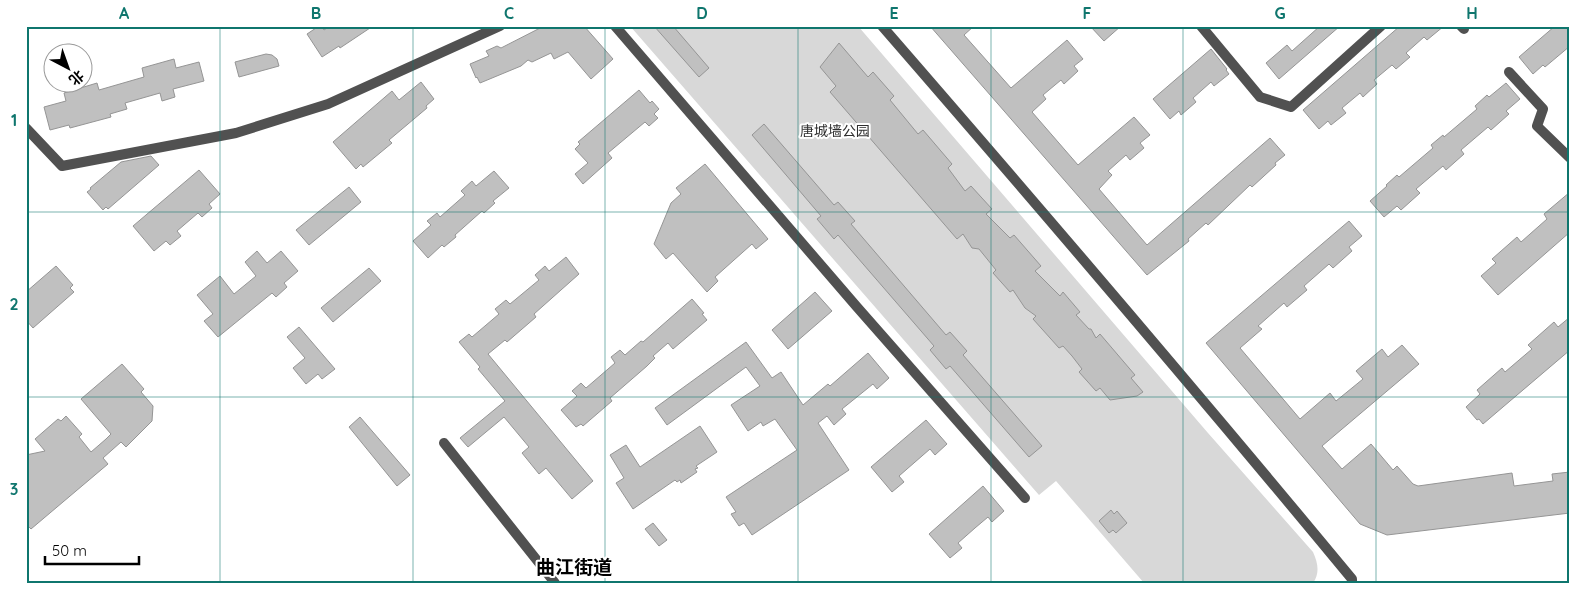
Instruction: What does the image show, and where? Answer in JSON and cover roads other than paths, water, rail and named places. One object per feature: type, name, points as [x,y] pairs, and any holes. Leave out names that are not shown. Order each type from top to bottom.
[{"type":"street","points":[[26,128],[62,166],[236,133],[328,104],[500,26]]},
{"type":"street","points":[[615,26],[1024,498]]},
{"type":"street","points":[[882,26],[1150,337],[1352,579],[1352,583]]},
{"type":"street","points":[[1201,26],[1260,97],[1290,107],[1381,26]]},
{"type":"street","points":[[1509,72],[1544,109],[1537,126],[1570,158]]},
{"type":"street","points":[[444,442],[555,583]]},
{"type":"district","name":"曲江街道","points":[[574,567]]},
{"type":"park label","name":"唐城墙公园","points":[[835,131]]}]
